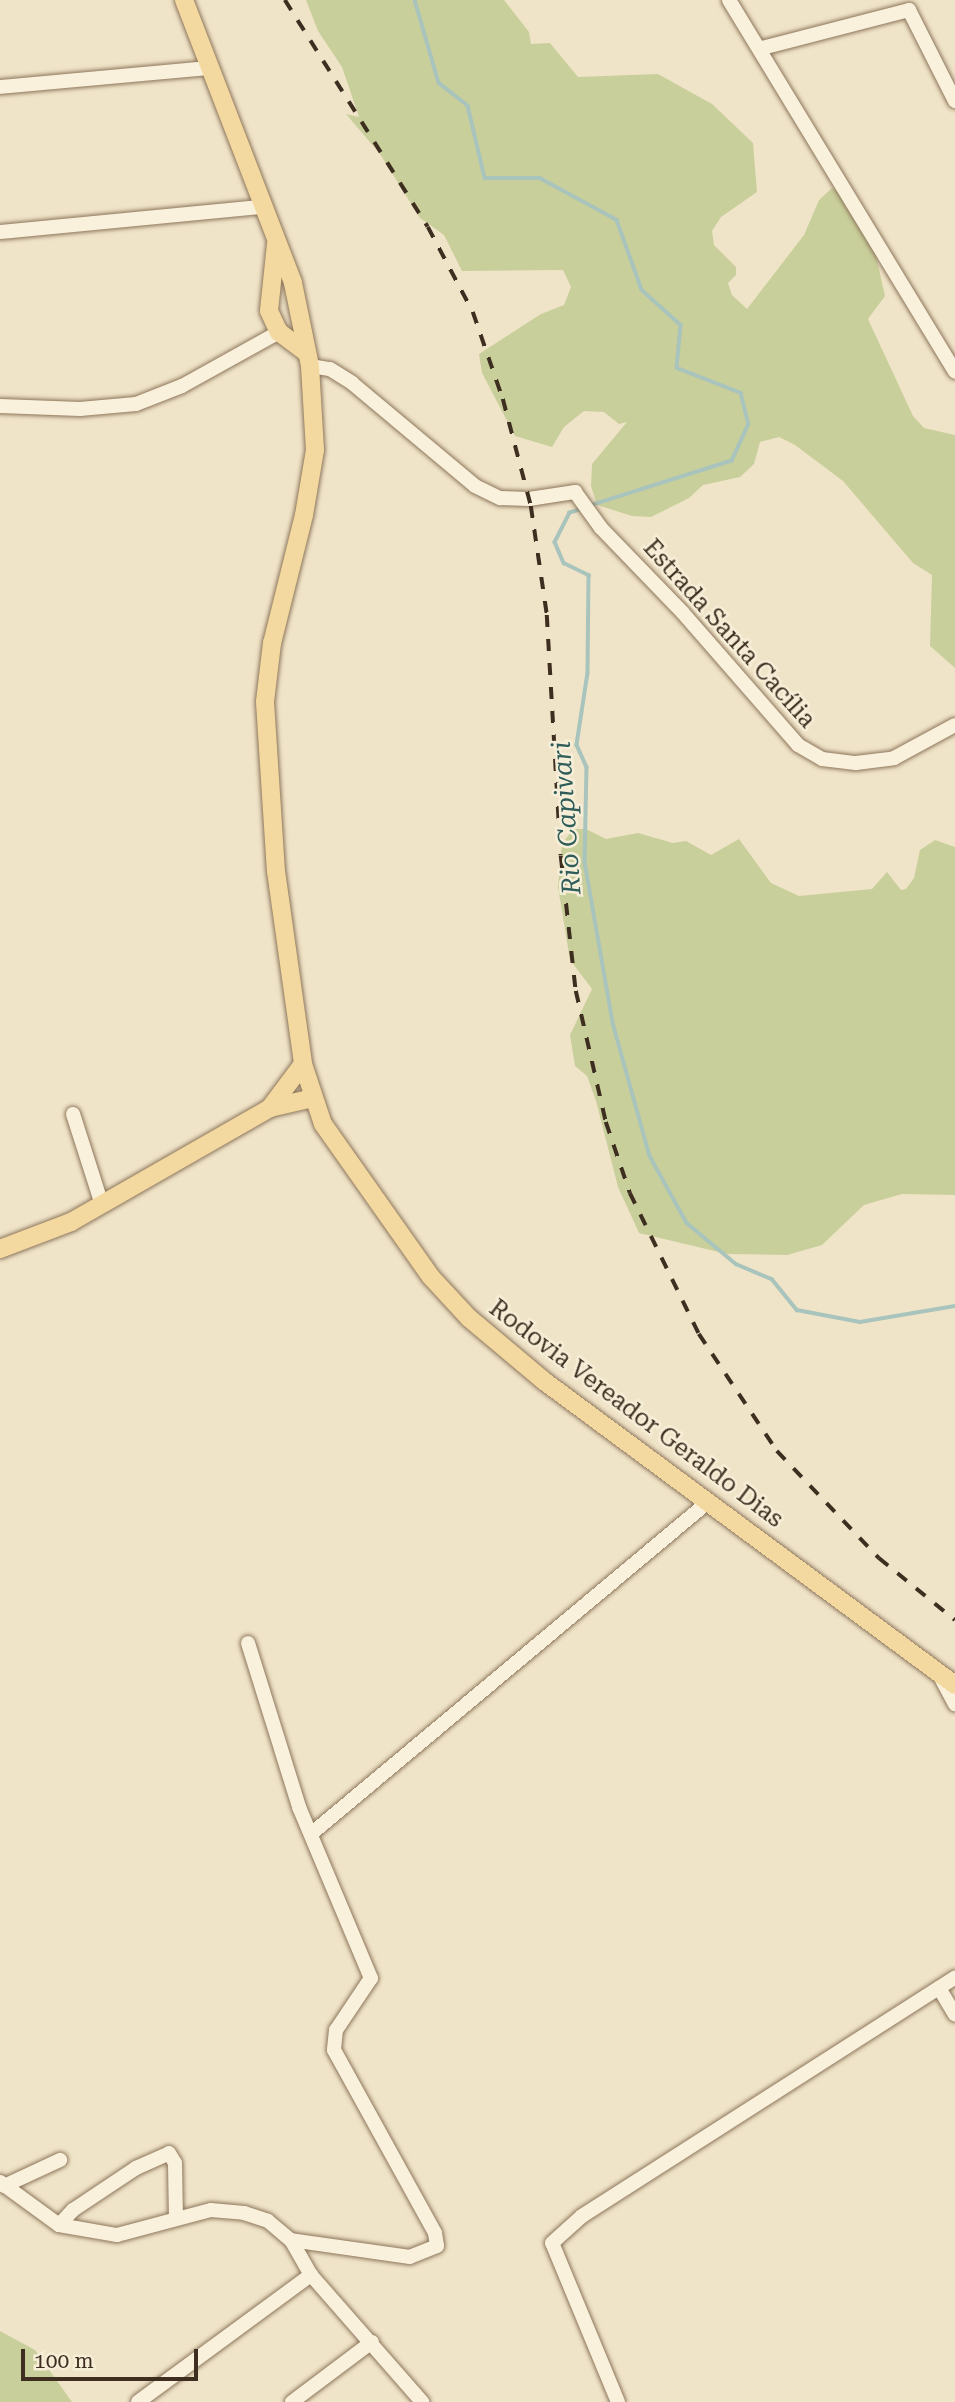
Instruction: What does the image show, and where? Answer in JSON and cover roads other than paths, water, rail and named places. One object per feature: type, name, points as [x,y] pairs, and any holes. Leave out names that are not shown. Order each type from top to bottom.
[{"type":"main road","name":"Rodovia Vereador Geraldo Dias","points":[[184,0],[198,32],[207,68],[293,283],[308,360],[315,450],[304,515],[272,643],[265,702],[276,871],[303,1065],[313,1098],[343,1156],[455,1305],[544,1381],[955,1685]]},
{"type":"main road","name":"Rodovia Vereador Geraldo Dias","points":[[196,0],[198,32]]},
{"type":"main road","points":[[276,243],[270,284],[270,311],[279,332],[308,360]]},
{"type":"main road","points":[[270,284],[293,283]]},
{"type":"main road","points":[[279,332],[300,318]]},
{"type":"main road","points":[[270,1108],[303,1065]]},
{"type":"main road","points":[[0,1250],[39,1238],[102,1205],[270,1108],[313,1098]]},
{"type":"street","points":[[729,0],[762,48],[955,372]]},
{"type":"street","points":[[762,48],[909,10],[955,101]]},
{"type":"street","points":[[0,87],[207,68]]},
{"type":"street","points":[[0,232],[261,207]]},
{"type":"street","points":[[0,406],[80,409],[136,404],[182,386],[279,332]]},
{"type":"street","name":"Estrada Santa Cacília","points":[[308,360],[330,369],[352,383],[475,486],[500,498],[529,499],[570,492],[582,498],[590,511],[798,745],[822,759],[856,764],[894,758],[955,725]]},
{"type":"street","points":[[73,1114],[102,1205]]},
{"type":"street","points":[[311,1834],[708,1502]]},
{"type":"street","points":[[248,1643],[311,1834],[371,1978],[336,2030],[334,2050],[435,2233],[437,2246],[410,2257],[291,2240]]},
{"type":"street","points":[[937,1672],[955,1704]]},
{"type":"street","points":[[618,2402],[552,2243],[582,2216],[955,1977]]},
{"type":"street","points":[[939,1988],[955,2015]]},
{"type":"street","points":[[59,2225],[73,2210],[136,2168],[169,2153],[176,2163],[176,2219]]},
{"type":"street","points":[[2,2184],[60,2160]]},
{"type":"street","points":[[2,2184],[59,2225],[117,2235],[211,2210],[244,2213],[268,2221],[291,2240],[311,2275],[422,2402]]},
{"type":"street","points":[[138,2402],[311,2275]]},
{"type":"street","points":[[292,2402],[372,2342]]},
{"type":"waterway","name":"Rio Capivari","points":[[415,0],[439,83],[468,106],[485,178],[540,178],[617,220],[642,290],[681,325],[677,368],[741,393],[749,424],[732,461],[590,506]]},
{"type":"waterway","name":"Rio Capivari","points":[[583,509],[570,513],[555,542],[564,563],[589,575],[588,673],[577,745],[587,767],[585,862],[613,1023],[650,1156],[687,1223],[736,1264],[772,1279],[797,1310],[860,1322],[955,1306]]},
{"type":"railway","points":[[285,0],[428,227],[473,312],[503,399],[531,506],[547,615],[561,856],[576,991],[606,1122],[630,1193],[699,1334],[777,1451],[879,1558],[955,1620]]}]
